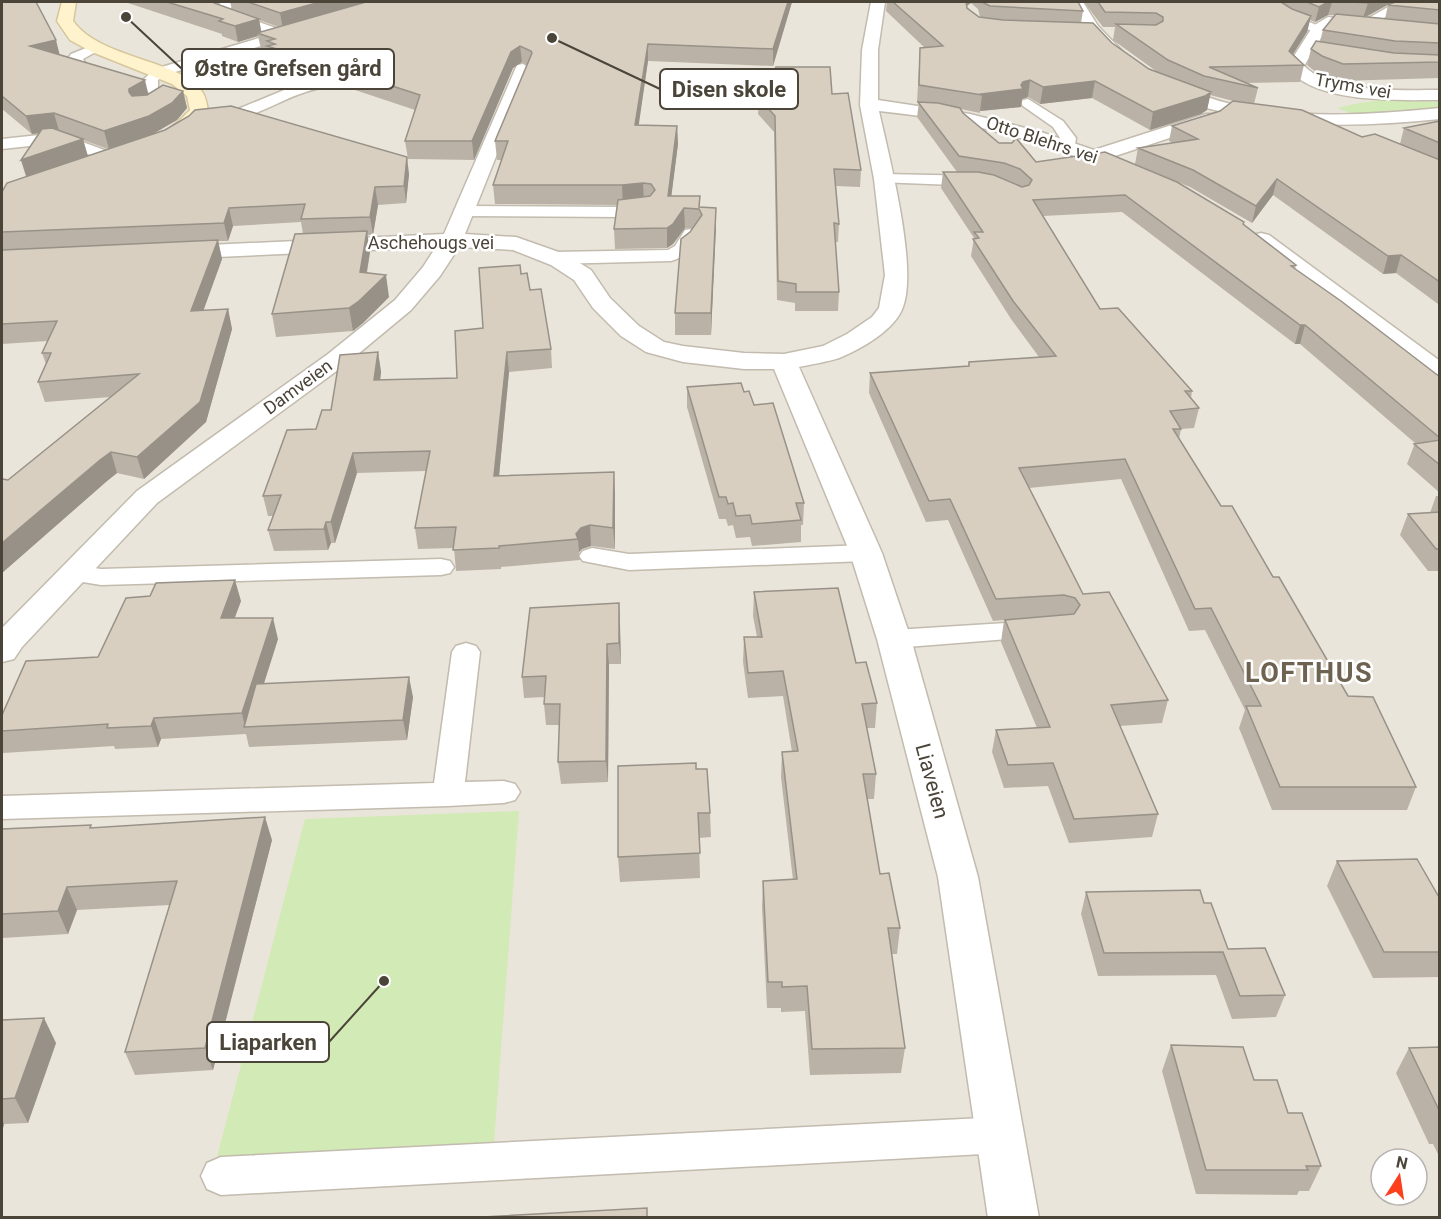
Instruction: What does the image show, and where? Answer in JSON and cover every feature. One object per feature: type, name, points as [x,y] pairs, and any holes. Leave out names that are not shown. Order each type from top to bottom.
[{"type":"street","points":[[69,2],[65,13],[68,26],[78,37],[96,48],[160,72],[196,92],[200,105],[193,119],[175,133],[147,146]]},
{"type":"street","name":"Aschehougs vei","points":[[156,253],[452,240],[516,244],[553,258],[583,275],[601,303],[630,331],[655,347],[683,354],[744,361],[804,360],[831,352],[881,322],[891,308],[897,275],[884,179],[869,105],[870,50],[878,2]]},
{"type":"street","points":[[1076,2],[1084,18],[1088,34],[1140,73],[1183,96],[1226,108],[1340,120],[1381,120],[1440,113]]},
{"type":"street","points":[[1319,29],[1328,22],[1440,33]]},
{"type":"street","name":"Tryms vei","points":[[1319,29],[1311,50],[1296,67],[1298,73],[1317,83],[1372,93],[1440,95]]},
{"type":"street","name":"Damveien","points":[[4,643],[147,497],[337,359],[403,305],[432,271],[452,240],[523,69]]},
{"type":"street","name":"Otto Blehrs vei","points":[[869,105],[937,111],[964,116],[1094,156],[1149,179]]},
{"type":"street","points":[[1094,156],[1209,120],[1226,108]]},
{"type":"street","points":[[1340,120],[1362,137]]},
{"type":"street","points":[[83,168],[120,155]]},
{"type":"street","points":[[1239,227],[1268,244],[1440,374]]},
{"type":"street","name":"Liaveien","points":[[784,362],[866,553],[894,639],[958,877],[1014,1218]]},
{"type":"lane","points":[[142,108],[154,104],[162,97],[151,88],[151,79],[160,72],[287,34],[222,13],[223,6],[230,2]]},
{"type":"lane","points":[[1273,2],[1277,9],[1297,24],[1319,29]]},
{"type":"lane","points":[[1362,25],[1403,2]]},
{"type":"lane","points":[[1088,34],[1114,36]]},
{"type":"lane","points":[[80,66],[76,57],[96,48]]},
{"type":"lane","points":[[193,119],[229,118],[294,91],[342,78]]},
{"type":"lane","points":[[1028,103],[1058,124],[1068,138],[1068,148]]},
{"type":"lane","points":[[964,116],[968,124],[987,139]]},
{"type":"lane","points":[[2,144],[58,138],[120,155]]},
{"type":"lane","points":[[884,179],[944,178],[998,185]]},
{"type":"lane","points":[[464,211],[623,213],[644,209]]},
{"type":"lane","points":[[553,258],[671,255],[682,250],[691,234]]},
{"type":"lane","points":[[592,556],[629,562],[866,553]]},
{"type":"lane","points":[[73,573],[112,576],[441,567]]},
{"type":"lane","points":[[894,639],[1060,628]]},
{"type":"lane","points":[[448,795],[466,652]]},
{"type":"lane","points":[[2,808],[504,792]]},
{"type":"lane","points":[[221,1176],[1002,1135]]},
{"type":"shaded area","points":[[2,2],[1439,2],[1439,1217],[2,1218]]},
{"type":"green space","points":[[1383,100],[1439,102],[1439,108],[1359,116],[1337,108]]},
{"type":"green space","points":[[519,811],[494,1143],[217,1157],[305,819]]},
{"type":"building","points":[[2,2],[36,2],[56,40],[30,46],[145,80],[129,89],[132,96],[147,95],[163,85],[183,91],[172,103],[149,116],[104,131],[54,113],[26,116],[2,96]]},
{"type":"building","points":[[167,2],[214,2],[259,19],[235,26],[219,21],[223,19]]},
{"type":"building","points":[[248,2],[320,2],[280,13]]},
{"type":"building","points":[[366,2],[788,2],[773,49],[648,44],[635,125],[677,126],[668,196],[700,196],[699,207],[716,208],[711,313],[675,313],[681,239],[690,232],[702,215],[699,209],[684,208],[673,224],[667,228],[614,229],[618,200],[650,196],[655,190],[651,184],[493,185],[508,141],[495,141],[531,51],[520,46],[511,52],[472,141],[405,141],[420,95],[337,68],[348,63],[345,56],[339,55],[315,61],[267,46],[275,44],[267,41],[275,39],[257,33]]},
{"type":"building","points":[[893,2],[966,2],[967,8],[979,17],[1093,23],[1112,43],[1149,69],[1211,92],[1205,96],[1153,112],[1095,81],[1043,87],[1030,80],[1023,82],[1021,85],[1023,89],[982,95],[919,85],[920,48],[943,46]]},
{"type":"building","points":[[982,2],[1078,2],[1083,11],[990,6]]},
{"type":"building","points":[[1098,2],[1281,2],[1311,16],[1289,51],[1304,65],[1209,67],[1258,88],[1204,76],[1168,60],[1116,24],[1156,25],[1163,21],[1163,17],[1156,13],[1105,12]]},
{"type":"building","points":[[1307,2],[1328,2],[1319,7]]},
{"type":"building","points":[[1395,2],[1440,2],[1440,10],[1388,5]]},
{"type":"building","points":[[1336,14],[1440,24],[1440,43],[1395,41],[1323,30]]},
{"type":"building","points":[[1316,41],[1394,53],[1440,55],[1440,62],[1343,64],[1311,49]]},
{"type":"building","points":[[776,67],[830,67],[832,94],[848,93],[861,170],[834,169],[839,224],[834,223],[839,292],[796,292],[796,284],[778,281],[775,116],[759,98]]},
{"type":"building","points":[[1233,101],[1302,110],[1362,137],[1375,134],[1440,160],[1440,282],[1401,255],[1388,256],[1277,179],[1256,206],[1193,170],[1138,148],[1198,139],[1172,126],[1220,111]]},
{"type":"building","points":[[918,102],[938,103],[960,108],[999,143],[1012,143],[1016,138],[1036,162],[1105,152],[1177,182],[1244,222],[1243,224],[1296,265],[1291,266],[1341,301],[1440,377],[1440,438],[1305,325],[1300,325],[1125,195],[1033,200],[1100,309],[1118,308],[1192,391],[1185,391],[1199,408],[1170,411],[1181,429],[1173,429],[1221,506],[1232,506],[1273,577],[1279,577],[1348,696],[1373,697],[1416,787],[1280,787],[1246,706],[1261,706],[1211,608],[1195,609],[1125,459],[1019,468],[1083,594],[1109,592],[1168,700],[1111,705],[1158,814],[1074,819],[1053,763],[1008,765],[996,730],[1050,727],[1005,620],[1074,614],[1080,605],[1075,598],[1064,595],[996,599],[950,499],[929,501],[870,373],[969,366],[969,362],[1056,356],[1013,301],[973,239],[979,238],[974,232],[983,232],[943,172],[978,172],[994,175],[1022,187],[1029,185],[1032,180],[1020,169],[1004,163],[959,156]]},
{"type":"building","points":[[231,106],[407,157],[404,186],[375,187],[370,217],[301,219],[305,204],[229,208],[224,223],[2,232],[2,192],[7,183],[165,130],[195,110]]},
{"type":"building","points":[[1440,121],[1440,143],[1404,128]]},
{"type":"building","points":[[52,128],[83,139],[21,160],[42,129]]},
{"type":"building","points":[[367,231],[360,272],[386,275],[359,301],[349,308],[272,314],[295,234]]},
{"type":"building","points":[[218,240],[191,311],[228,309],[200,402],[137,457],[111,452],[2,543],[2,479],[8,480],[139,374],[38,382],[51,353],[42,353],[57,321],[2,324],[2,250]]},
{"type":"building","points":[[520,265],[521,274],[527,273],[530,290],[541,289],[551,349],[507,352],[494,476],[614,472],[613,528],[590,525],[581,528],[576,534],[578,539],[499,546],[499,548],[453,550],[456,527],[415,528],[430,451],[353,453],[331,522],[326,522],[324,529],[268,530],[281,495],[263,496],[287,430],[316,429],[322,410],[331,410],[340,355],[378,352],[374,380],[457,378],[455,331],[483,328],[479,268]]},
{"type":"building","points":[[741,383],[744,392],[749,391],[754,405],[773,403],[804,503],[796,503],[801,520],[752,524],[750,515],[736,516],[733,503],[728,504],[726,497],[719,497],[687,387]]},
{"type":"building","points":[[1440,440],[1440,465],[1414,444]]},
{"type":"building","points":[[1440,512],[1440,549],[1436,549],[1408,514]]},
{"type":"building","points":[[235,580],[221,618],[273,618],[242,713],[154,718],[151,726],[107,728],[108,724],[2,731],[2,715],[26,661],[98,657],[126,598],[150,596],[156,583]]},
{"type":"building","points":[[838,588],[856,663],[866,662],[877,703],[862,704],[876,774],[863,774],[880,874],[889,873],[900,928],[888,928],[905,1048],[812,1049],[807,986],[782,987],[782,982],[768,982],[763,881],[797,879],[782,752],[798,751],[783,671],[748,673],[744,637],[762,637],[754,592]]},
{"type":"building","points":[[619,603],[619,643],[607,644],[606,761],[558,762],[560,704],[544,704],[546,676],[522,677],[530,608]]},
{"type":"building","points":[[409,677],[403,720],[244,727],[256,684]]},
{"type":"building","points":[[696,763],[696,769],[707,769],[710,813],[698,813],[700,853],[618,857],[618,766]]},
{"type":"building","points":[[265,817],[205,1048],[125,1052],[177,881],[67,887],[58,911],[2,914],[2,829],[91,825],[90,828]]},
{"type":"building","points":[[1417,859],[1440,899],[1440,952],[1384,952],[1337,861]]},
{"type":"building","points":[[1200,890],[1204,903],[1211,903],[1228,949],[1265,948],[1285,995],[1240,996],[1223,952],[1104,953],[1086,892]]},
{"type":"building","points":[[44,1018],[15,1098],[2,1099],[2,1020]]},
{"type":"building","points":[[1171,1045],[1243,1047],[1254,1080],[1277,1080],[1288,1113],[1302,1113],[1321,1166],[1306,1166],[1308,1170],[1206,1170]]},
{"type":"building","points":[[1440,1047],[1440,1112],[1409,1048]]},
{"type":"building","points":[[647,1208],[647,1218],[464,1218]]},
{"type":"place","name":"Østre Grefsen gård","points":[[126,17]]},
{"type":"place","name":"Disen skole","points":[[552,38]]},
{"type":"place","name":"Liaparken","points":[[384,981]]},
{"type":"district","name":"LOFTHUS","points":[[1309,673]]}]
